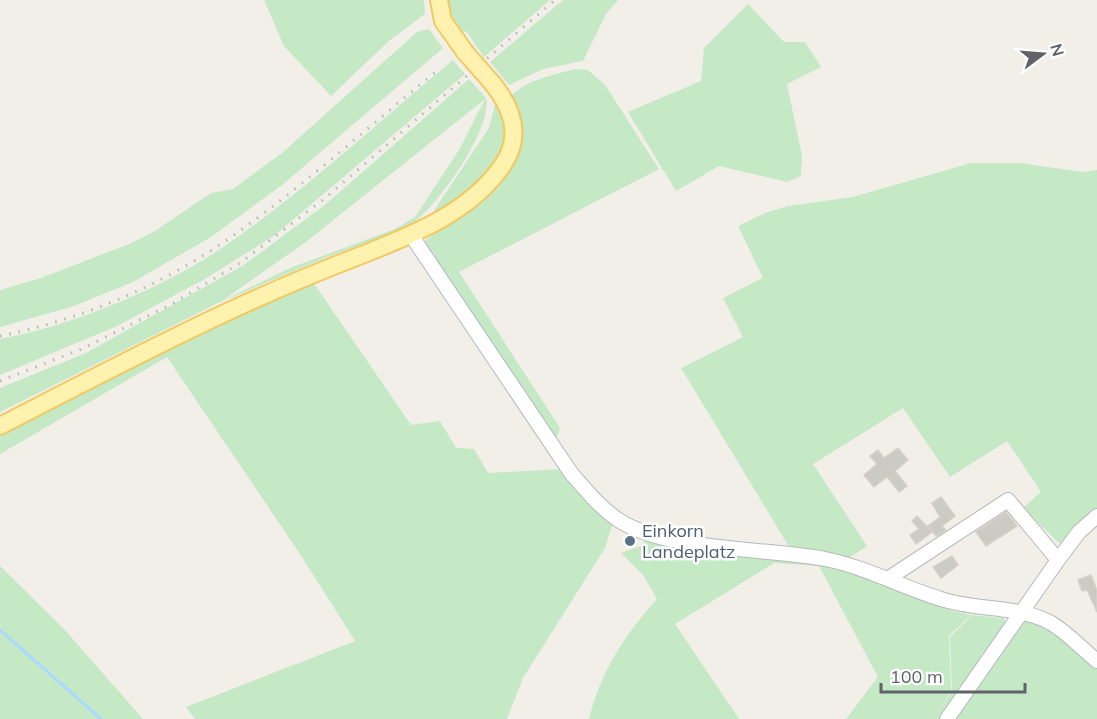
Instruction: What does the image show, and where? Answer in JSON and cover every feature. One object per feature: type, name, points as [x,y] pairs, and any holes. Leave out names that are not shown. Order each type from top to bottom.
[{"type":"main road","points":[[0,426],[229,311],[411,235],[469,198],[494,176],[508,156],[514,134],[512,117],[505,101],[493,84],[465,52],[443,21],[439,0]]},
{"type":"street","points":[[411,235],[571,473],[592,498],[620,521],[646,533],[678,540],[824,559],[889,578],[962,606],[1022,613],[1051,623],[1097,661]]},
{"type":"street","points":[[889,578],[1008,500],[1058,560]]},
{"type":"street","points":[[947,719],[1058,560],[1079,532],[1097,516]]},
{"type":"green space","points":[[264,0],[424,0],[425,14],[390,40],[331,96],[284,46]]},
{"type":"green space","points":[[447,0],[550,0],[484,57],[466,31],[461,34],[458,32]]},
{"type":"green space","points":[[563,0],[618,0],[606,14],[583,61],[543,69],[509,85],[490,62]]},
{"type":"green space","points":[[748,4],[784,42],[805,42],[821,67],[787,84],[802,156],[801,176],[787,182],[719,166],[676,191],[628,112],[701,81],[704,48]]},
{"type":"green space","points":[[429,29],[443,48],[282,185],[211,237],[133,282],[74,306],[0,327],[0,290],[41,278],[129,244],[155,231],[211,193],[233,189],[282,153],[417,32]]},
{"type":"green space","points":[[453,60],[465,74],[275,235],[205,279],[117,326],[0,375],[0,339],[55,326],[84,316],[142,292],[196,265],[280,206]]},
{"type":"green space","points":[[575,69],[588,70],[605,85],[659,169],[459,272],[560,428],[556,440],[426,248],[425,241],[482,198],[499,183],[512,165],[519,146],[519,124],[510,98],[531,82]]},
{"type":"green space","points":[[469,79],[486,98],[486,112],[480,129],[459,169],[432,205],[407,228],[327,257],[218,303],[0,412],[0,388],[86,353],[244,265],[326,204]],"holes":[[[485,99],[459,150],[415,217],[395,229],[290,268],[222,301],[307,241]]]},
{"type":"green space","points":[[501,104],[506,118],[506,142],[493,169],[470,191],[431,215],[489,128],[495,105]]},
{"type":"green space","points":[[971,163],[1019,163],[1083,172],[1097,170],[1097,510],[1069,543],[1059,543],[1023,508],[1041,492],[1007,441],[950,477],[903,408],[813,464],[867,546],[847,559],[791,550],[681,368],[743,337],[723,298],[763,278],[738,226],[768,212],[788,206],[853,197]]},
{"type":"green space","points":[[313,282],[411,425],[440,421],[456,448],[474,449],[488,473],[562,469],[613,523],[605,548],[523,678],[507,719],[195,719],[186,707],[355,641],[300,554],[167,357],[0,454],[0,435],[163,352]]},
{"type":"green space","points":[[644,539],[684,549],[843,568],[895,586],[952,611],[971,615],[949,636],[951,691],[938,712],[952,691],[950,637],[972,615],[1003,618],[1007,624],[940,719],[846,719],[878,677],[819,566],[774,563],[675,624],[739,719],[589,719],[600,685],[615,655],[657,599],[643,575],[621,553],[643,545]]},
{"type":"green space","points":[[0,566],[64,629],[143,719],[0,719]]},
{"type":"green space","points":[[1031,613],[1097,667],[1097,719],[955,719]]},
{"type":"building","points":[[898,448],[908,460],[895,471],[907,486],[899,492],[887,477],[874,487],[864,475],[877,464],[870,456],[878,450],[884,458]]},
{"type":"building","points":[[941,497],[955,516],[942,526],[946,530],[936,536],[928,526],[940,517],[932,503]]},
{"type":"building","points":[[1006,512],[1017,526],[986,546],[976,532]]},
{"type":"building","points":[[917,516],[932,532],[916,544],[910,535],[919,529],[912,521]]},
{"type":"building","points":[[952,556],[958,565],[941,578],[933,567]]},
{"type":"building","points":[[1091,575],[1097,591],[1097,612],[1087,590],[1082,591],[1078,580]]},
{"type":"waterway","points":[[0,630],[101,719]]},
{"type":"railway","points":[[0,381],[84,348],[172,304],[240,263],[324,199],[555,0]]},
{"type":"railway","points":[[0,336],[56,322],[112,302],[165,277],[215,248],[272,207],[437,71]]},
{"type":"place","name":"Einkorn Landeplatz","points":[[630,541]]}]
